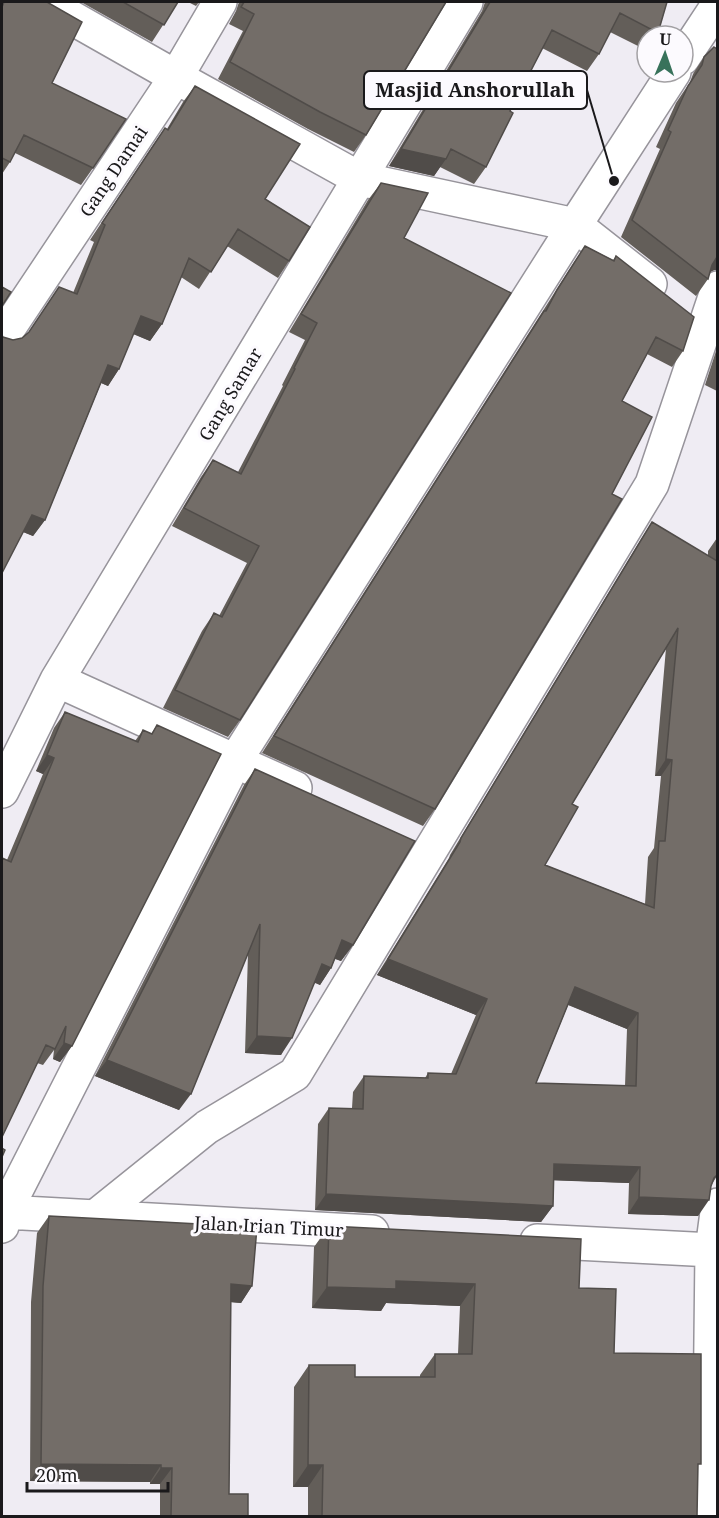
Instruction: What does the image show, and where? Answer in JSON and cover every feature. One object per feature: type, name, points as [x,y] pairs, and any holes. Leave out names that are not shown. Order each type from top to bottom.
[{"type":"street","points":[[44,2],[360,178],[575,225],[711,328]]},
{"type":"street","name":"Gang Damai","points":[[2,338],[176,77],[220,2]]},
{"type":"street","name":"Gang Samar","points":[[2,791],[57,680],[466,2]]},
{"type":"street","points":[[695,39],[717,5]]},
{"type":"street","points":[[3,1219],[235,761],[666,84]]},
{"type":"street","points":[[95,1217],[207,1127],[295,1074],[652,484],[711,328],[717,288]]},
{"type":"street","points":[[57,680],[318,798]]},
{"type":"street","points":[[400,836],[432,850]]},
{"type":"street","points":[[709,1516],[712,1250],[717,1205]]},
{"type":"street","name":"Jalan Irian Timur","points":[[3,1219],[95,1217],[404,1234]]},
{"type":"street","points":[[510,1239],[712,1250]]},
{"type":"building","points":[[4,2],[47,2],[82,22],[52,83],[126,119],[93,168],[24,135],[10,162],[2,158],[2,7]]},
{"type":"building","points":[[123,2],[178,2],[164,25]]},
{"type":"building","points":[[244,2],[446,2],[366,135],[230,62],[254,14],[241,7]]},
{"type":"building","points":[[490,2],[667,2],[661,24],[641,24],[620,13],[599,54],[552,30],[510,111],[513,113],[486,167],[451,149],[446,159],[401,149]]},
{"type":"building","points":[[714,47],[717,49],[717,257],[708,279],[632,220],[671,132],[668,130],[688,86],[695,84],[695,76],[704,57]]},
{"type":"building","points":[[195,86],[300,144],[265,199],[310,227],[289,261],[238,229],[211,272],[189,258],[162,324],[141,316],[119,369],[108,365],[45,520],[32,515],[2,573],[2,335],[13,340],[22,338],[29,332],[59,287],[77,294],[105,225],[102,223],[165,128],[168,130]]},
{"type":"building","points":[[381,183],[428,193],[404,238],[511,293],[240,720],[175,690],[214,613],[222,617],[259,546],[184,508],[213,460],[241,474],[317,323],[301,314]]},
{"type":"building","points":[[585,246],[614,261],[616,256],[694,317],[683,351],[656,337],[622,401],[652,417],[612,494],[622,499],[435,809],[274,736],[546,311]]},
{"type":"building","points":[[2,287],[11,292],[2,306]]},
{"type":"building","points":[[652,522],[717,561],[717,1175],[711,1186],[709,1200],[639,1197],[640,1167],[554,1164],[553,1206],[326,1194],[329,1108],[363,1109],[364,1076],[428,1078],[428,1073],[456,1074],[487,999],[388,959]],"holes":[[[678,628],[666,759],[672,760],[665,841],[659,841],[654,908],[545,865],[578,807],[572,804]],[[575,987],[638,1013],[636,1086],[536,1083]]]},
{"type":"building","points":[[65,712],[138,742],[143,730],[152,734],[157,725],[221,754],[72,1046],[64,1043],[66,1026],[55,1049],[46,1045],[2,1137],[2,858],[11,862],[54,758],[47,755]]},
{"type":"building","points":[[255,769],[415,841],[353,945],[342,940],[331,968],[322,964],[292,1038],[257,1036],[260,924],[191,1094],[107,1060]]},
{"type":"building","points":[[49,1216],[257,1227],[252,1286],[231,1284],[229,1494],[248,1494],[248,1516],[171,1516],[172,1468],[161,1468],[161,1465],[41,1464],[43,1286]]},
{"type":"building","points":[[329,1226],[581,1239],[579,1288],[616,1289],[614,1353],[701,1354],[701,1464],[698,1464],[697,1516],[322,1516],[323,1465],[308,1465],[309,1365],[355,1365],[355,1377],[435,1377],[435,1354],[472,1354],[475,1284],[396,1281],[396,1289],[327,1287]]},
{"type":"place","name":"Masjid Anshorullah","points":[[614,181]]}]
